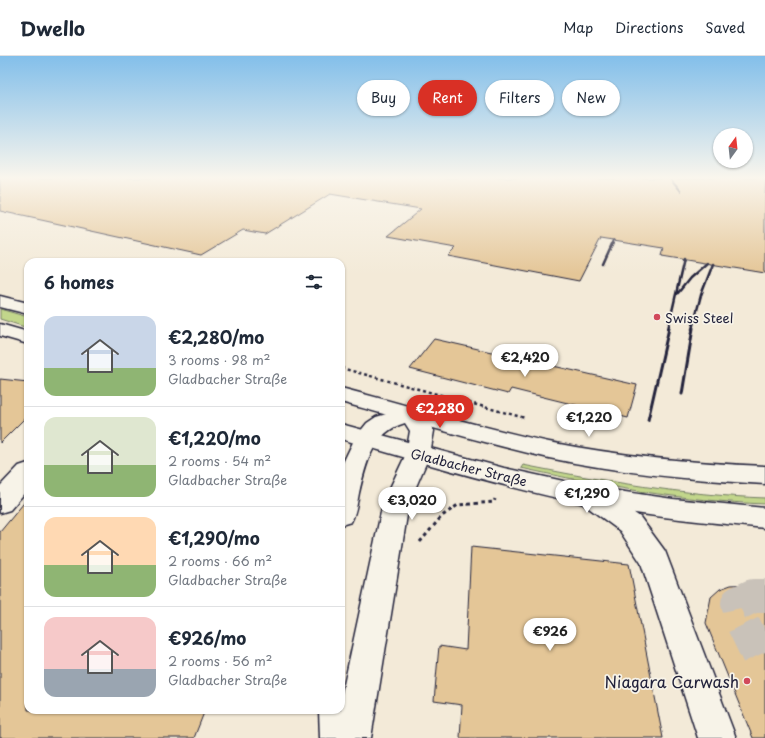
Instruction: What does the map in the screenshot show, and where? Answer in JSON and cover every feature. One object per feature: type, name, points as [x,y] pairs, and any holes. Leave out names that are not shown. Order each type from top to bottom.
[{"type":"main road","points":[[0,301],[24,307]]},
{"type":"main road","points":[[0,330],[24,337]]},
{"type":"main road","points":[[345,396],[519,443],[622,463],[719,474],[765,475]]},
{"type":"main road","points":[[345,492],[346,486],[366,439],[383,423],[411,414]]},
{"type":"main road","points":[[352,738],[396,503],[418,454],[422,431],[411,414]]},
{"type":"main road","name":"Gladbacher Straße","points":[[345,432],[504,477],[592,496],[673,509],[765,518]]},
{"type":"main road","points":[[0,503],[24,476]]},
{"type":"main road","points":[[592,496],[630,524],[655,559],[718,738]]},
{"type":"main road","points":[[337,714],[339,738]]},
{"type":"path","points":[[345,369],[528,418]]},
{"type":"green space","points":[[0,309],[24,316],[24,327],[0,319]]},
{"type":"green space","points":[[523,465],[643,486],[704,494],[765,498],[765,504],[704,500],[643,492],[521,468]]},
{"type":"building","points":[[304,210],[265,234],[243,230],[201,255],[0,211]]},
{"type":"building","points":[[420,210],[765,210],[765,273],[662,256],[664,248],[601,238],[579,281],[448,256],[456,248],[388,236]]},
{"type":"building","points":[[434,339],[637,385],[628,418],[511,389],[508,394],[410,369]]},
{"type":"building","points":[[0,379],[24,382],[24,419],[0,443]]},
{"type":"building","points":[[24,503],[24,714],[203,714],[194,738],[0,738],[0,532]]},
{"type":"building","points":[[471,547],[629,564],[663,738],[460,738],[462,705],[434,701],[439,646],[466,650]]},
{"type":"building","name":"Niagara Carwash","points":[[731,585],[765,585],[765,738],[753,738],[706,623],[711,597],[720,589]]},
{"type":"tunnel","points":[[765,596],[753,596],[738,603],[742,621],[765,669]]},
{"type":"railway","points":[[612,245],[614,240]]},
{"type":"railway","points":[[603,264],[612,244]]},
{"type":"railway","points":[[668,329],[684,259]]},
{"type":"railway","points":[[678,293],[690,278],[707,263]]},
{"type":"railway","points":[[692,329],[701,295],[713,264]]},
{"type":"railway","points":[[648,420],[669,328]]},
{"type":"railway","points":[[682,394],[693,328]]},
{"type":"place","name":"Swiss Steel","points":[[657,317]]},
{"type":"place","name":"Niagara Carwash","points":[[747,681]]}]
